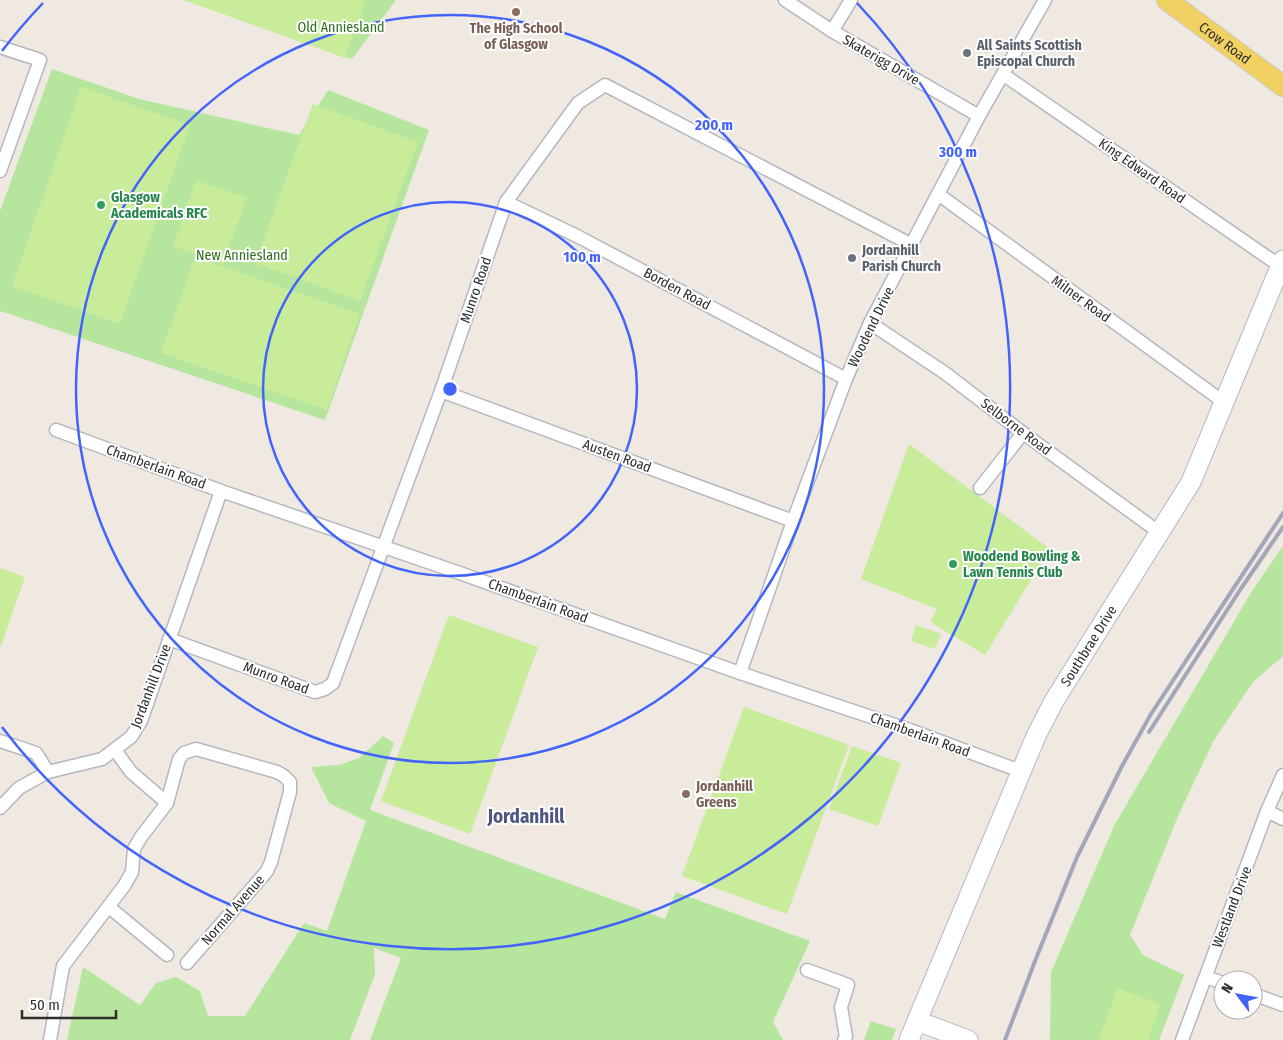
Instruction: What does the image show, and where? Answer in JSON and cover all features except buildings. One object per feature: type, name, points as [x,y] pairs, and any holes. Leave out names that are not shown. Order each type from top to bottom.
[{"type":"main road","name":"Crow Road","points":[[1167,0],[1283,86]]},
{"type":"street","name":"Skaterigg Drive","points":[[785,0],[832,31],[980,116]]},
{"type":"street","points":[[832,31],[851,0]]},
{"type":"street","name":"Woodend Drive","points":[[740,673],[793,521],[846,379],[870,323],[980,116],[1046,0]]},
{"type":"street","points":[[0,47],[40,60],[0,171]]},
{"type":"street","name":"King Edward Road","points":[[1004,75],[1282,263]]},
{"type":"street","name":"Munro Road","points":[[169,639],[314,692],[325,689],[333,683],[441,391],[506,202],[578,102],[606,85],[912,245]]},
{"type":"street","name":"Milner Road","points":[[938,194],[1225,403]]},
{"type":"street","name":"Borden Road","points":[[506,202],[579,237],[846,379]]},
{"type":"street","name":"Southbrae Drive","points":[[909,1040],[1036,736],[1054,701],[1190,482],[1225,403],[1282,263]]},
{"type":"street","name":"Selborne Road","points":[[870,323],[945,372],[1023,433],[1160,533]]},
{"type":"street","name":"Austen Road","points":[[441,391],[793,521]]},
{"type":"street","name":"Chamberlain Road","points":[[56,430],[221,491],[740,673],[910,730],[1020,771]]},
{"type":"street","points":[[980,488],[1023,433]]},
{"type":"street","name":"Jordanhill Drive","points":[[0,808],[19,788],[48,772],[102,759],[132,737],[142,721],[221,491]]},
{"type":"street","points":[[0,741],[36,753],[48,772]]},
{"type":"street","name":"Normal Avenue","points":[[108,907],[132,872],[134,849],[168,803],[179,759],[190,750],[196,749],[284,776],[290,782],[290,792],[267,871],[223,924],[187,963]]},
{"type":"street","points":[[115,750],[131,772],[168,803]]},
{"type":"street","name":"Westland Drive","points":[[1182,1040],[1267,811],[1283,775]]},
{"type":"street","points":[[1267,811],[1283,819]]},
{"type":"street","points":[[50,1040],[63,966],[108,907],[167,954]]},
{"type":"street","points":[[807,970],[848,985],[841,1007],[846,1037],[844,1040]]},
{"type":"street","points":[[1206,977],[1213,979]]},
{"type":"street","points":[[1263,997],[1283,1004]]},
{"type":"street","points":[[917,1021],[968,1040]]},
{"type":"green space","name":"Old Anniesland","points":[[184,0],[396,0],[352,59]]},
{"type":"green space","name":"Old Anniesland","points":[[184,0],[366,0],[345,58]]},
{"type":"green space","name":"New Anniesland","points":[[52,69],[139,99],[299,135],[328,90],[429,130],[325,420],[0,311],[0,211]]},
{"type":"green space","name":"Glasgow Academicals RFC","points":[[81,87],[190,125],[120,324],[12,286]]},
{"type":"green space","points":[[313,104],[418,142],[360,301],[255,263]]},
{"type":"green space","points":[[196,180],[247,198],[223,264],[173,246]]},
{"type":"green space","points":[[195,257],[360,314],[327,410],[161,353]]},
{"type":"green space","name":"Woodend Bowling & Lawn Tennis Club","points":[[909,444],[1050,549],[985,655],[930,622],[937,609],[861,579]]},
{"type":"green space","points":[[1283,546],[1283,656],[1253,682],[1214,740],[1178,816],[1130,935],[1143,955],[1184,975],[1159,1040],[1050,1040],[1051,972],[1115,824],[1252,591]]},
{"type":"green space","points":[[0,568],[25,577],[1,646],[0,645]]},
{"type":"green space","points":[[449,615],[538,647],[470,834],[381,801]]},
{"type":"green space","points":[[916,625],[941,634],[935,649],[911,641]]},
{"type":"green space","points":[[744,707],[849,745],[787,914],[682,876]]},
{"type":"green space","points":[[383,736],[394,743],[370,810],[665,919],[676,892],[810,941],[773,1022],[783,1040],[370,1040],[401,958],[374,948],[375,974],[350,1040],[67,1040],[83,967],[140,1005],[156,983],[176,977],[200,991],[208,1016],[245,1016],[304,923],[327,931],[366,821],[329,803],[311,767],[339,765],[359,758]]},
{"type":"green space","points":[[852,746],[901,763],[878,826],[829,809]]},
{"type":"green space","points":[[1118,988],[1161,1005],[1148,1040],[1098,1040]]},
{"type":"green space","points":[[871,1021],[896,1029],[892,1040],[864,1040]]},
{"type":"railway","points":[[1005,1040],[1077,857],[1122,766],[1151,714],[1283,513]]},
{"type":"railway","points":[[1149,732],[1240,590],[1283,527]]},
{"type":"place","name":"The High School of Glasgow","points":[[516,12]]},
{"type":"place","name":"All Saints Scottish Episcopal Church","points":[[967,53]]},
{"type":"place","name":"Glasgow Academicals RFC","points":[[101,205]]},
{"type":"place","name":"Jordanhill Parish Church","points":[[852,258]]},
{"type":"place","name":"Woodend Bowling & Lawn Tennis Club","points":[[953,564]]},
{"type":"place","name":"Jordanhill Greens","points":[[686,794]]},
{"type":"district","name":"Jordanhill","points":[[526,816]]}]
